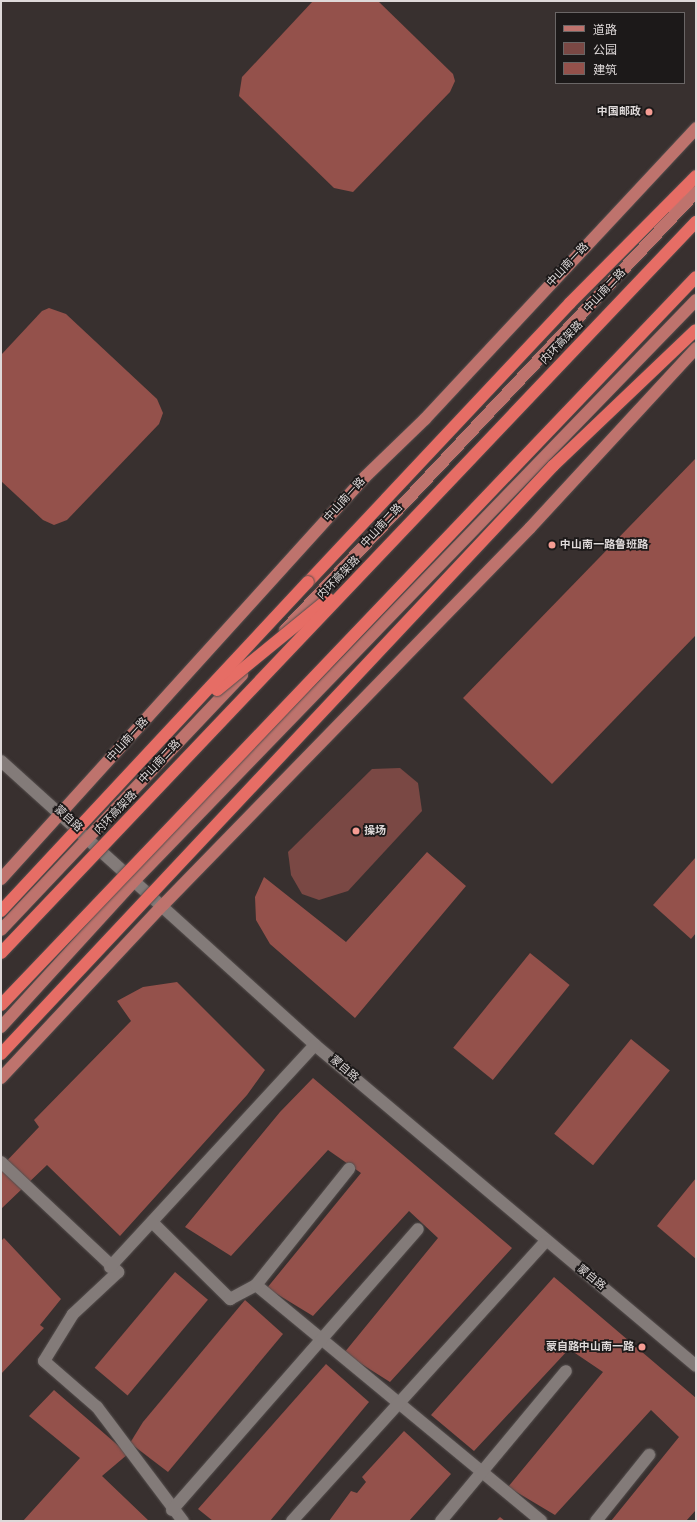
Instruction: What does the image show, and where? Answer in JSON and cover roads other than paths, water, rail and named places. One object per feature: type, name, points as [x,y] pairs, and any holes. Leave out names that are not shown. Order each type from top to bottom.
[{"type":"highway","points":[[1,910],[570,303],[696,176]]},
{"type":"highway","name":"内环高架路","points":[[1,953],[696,222]]},
{"type":"highway","points":[[1,1005],[696,277]]},
{"type":"highway","points":[[1,1054],[553,466],[696,330]]},
{"type":"highway","points":[[180,720],[369,565]]},
{"type":"main road","name":"中山南一路","points":[[1,879],[366,477],[425,420],[696,128]]},
{"type":"main road","name":"中山南二路","points":[[1,930],[696,192]]},
{"type":"main road","points":[[1,1027],[136,880],[696,300]]},
{"type":"main road","points":[[1,1078],[163,904],[530,528],[696,348]]},
{"type":"street","name":"蒙自路","points":[[1,761],[62,813],[163,904],[315,1045],[696,1366]]},
{"type":"street","points":[[110,1267],[315,1045]]},
{"type":"street","points":[[1,1162],[110,1267],[118,1272],[73,1314],[44,1361],[97,1407],[172,1510],[182,1521]]},
{"type":"street","points":[[152,1222],[230,1299],[256,1286],[349,1169]]},
{"type":"street","points":[[172,1510],[418,1229]]},
{"type":"street","points":[[292,1521],[546,1241]]},
{"type":"street","points":[[256,1286],[541,1521]]},
{"type":"street","points":[[441,1521],[484,1473],[566,1371]]},
{"type":"street","points":[[596,1521],[649,1455]]},
{"type":"place","name":"中国邮政","points":[[649,112]]},
{"type":"place","name":"中山南一路鲁班路","points":[[552,545]]},
{"type":"place","name":"操场","points":[[356,831]]},
{"type":"place","name":"蒙自路中山南一路","points":[[642,1347]]}]
